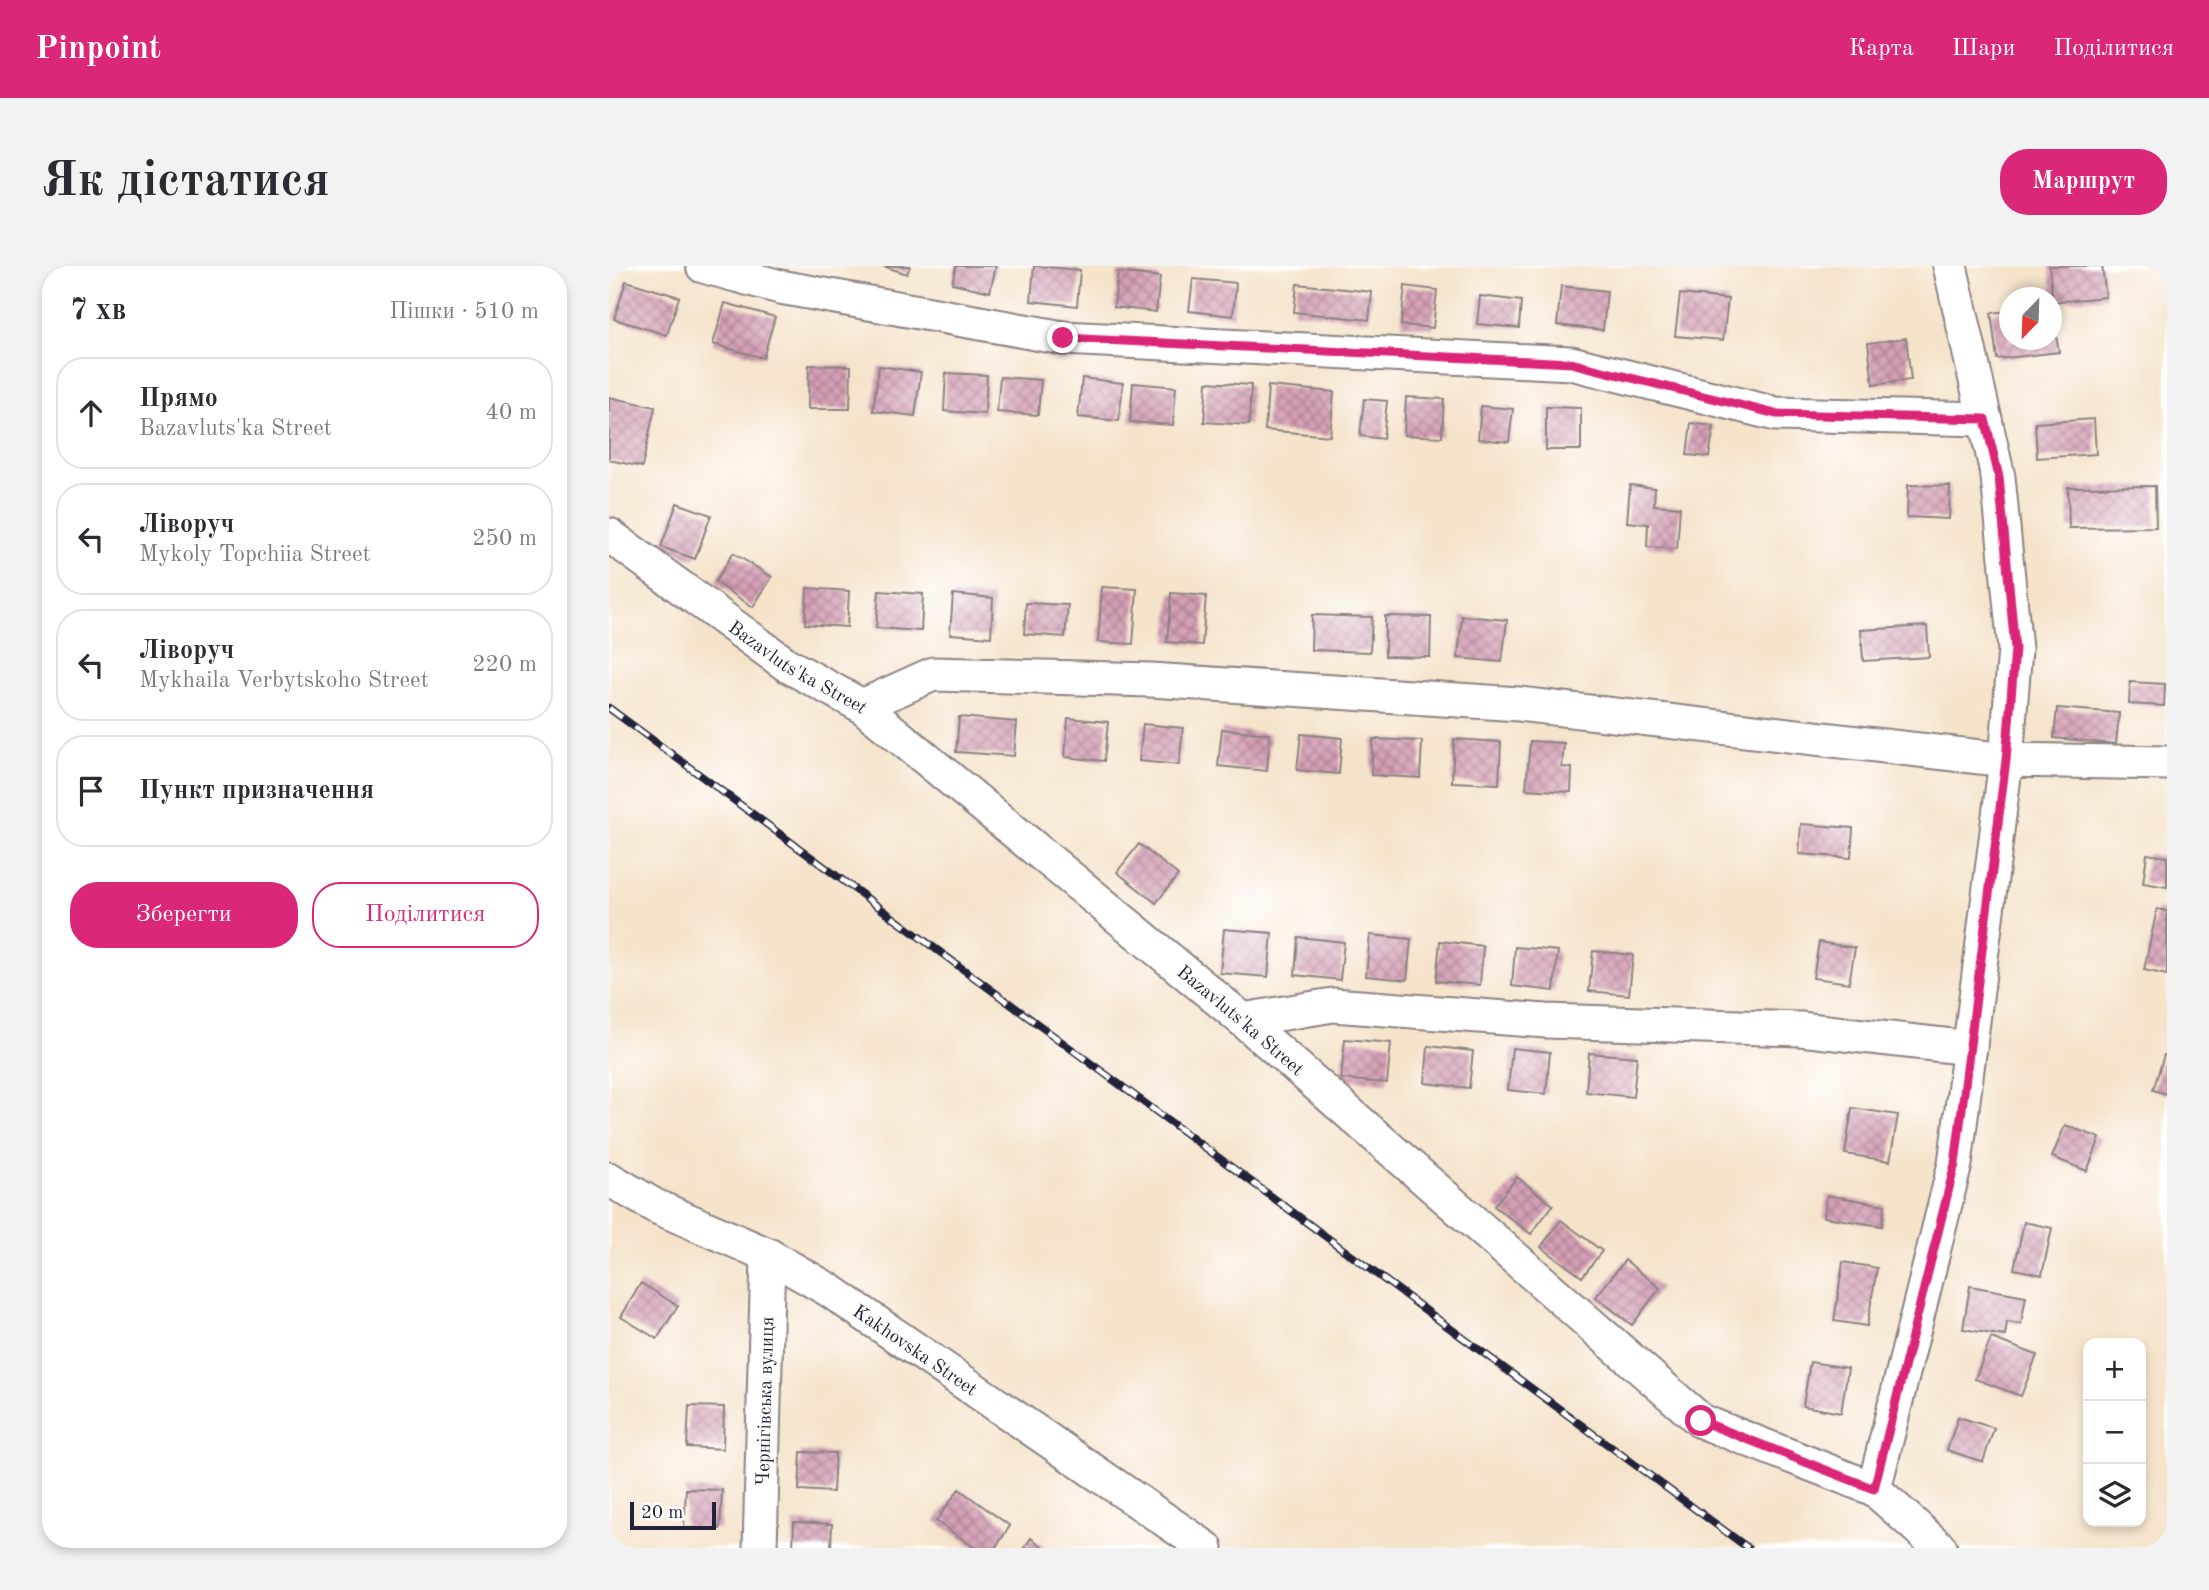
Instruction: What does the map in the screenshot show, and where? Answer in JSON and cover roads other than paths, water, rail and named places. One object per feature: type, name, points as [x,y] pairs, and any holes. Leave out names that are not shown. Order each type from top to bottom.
[{"type":"street","points":[[703,266],[782,277],[1063,338],[1571,363],[1776,414],[1985,419]]},
{"type":"street","points":[[1874,1489],[1955,1164],[2006,760],[2015,649],[1999,477],[1950,266]]},
{"type":"street","name":"Bazavluts'ka Street","points":[[609,535],[787,664],[862,706],[1243,1020],[1701,1421],[1874,1489],[1940,1548]]},
{"type":"street","points":[[862,706],[933,674],[1150,680],[1520,704],[2006,760],[2167,763]]},
{"type":"street","points":[[1243,1020],[1333,1005],[1546,1021],[1800,1030],[1970,1048]]},
{"type":"street","name":"Kakhovska Street","points":[[609,1179],[655,1206],[768,1255],[829,1290],[1206,1548]]},
{"type":"street","name":"Чернігівська вулиця","points":[[760,1548],[768,1255]]},
{"type":"railway","points":[[609,708],[1748,1548]]}]
